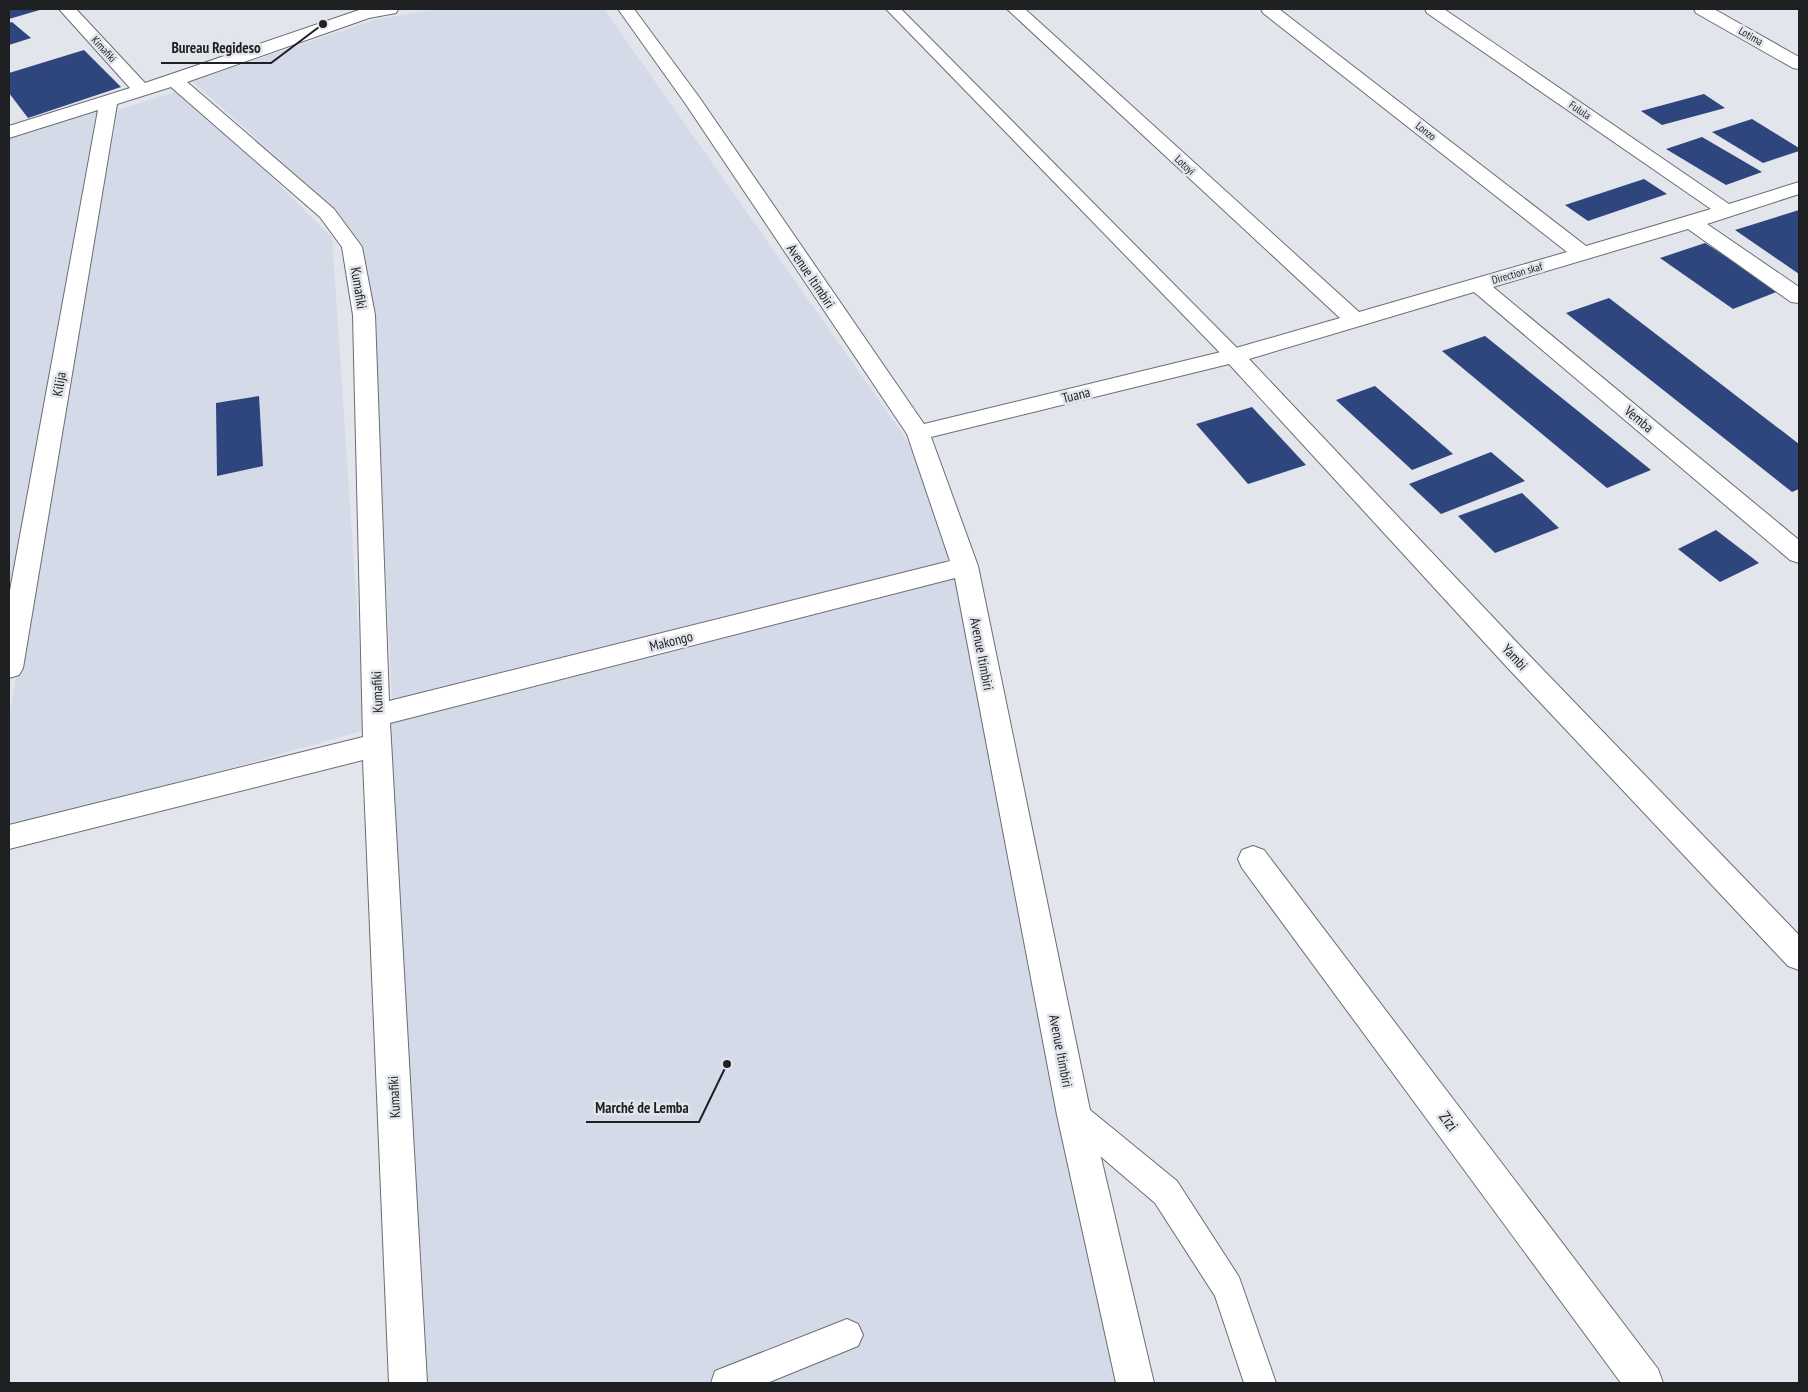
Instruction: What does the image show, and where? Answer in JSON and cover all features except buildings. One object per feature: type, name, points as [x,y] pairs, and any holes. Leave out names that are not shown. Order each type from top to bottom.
[{"type":"street","name":"Kimafiki","points":[[67,9],[141,90]]},
{"type":"street","points":[[9,132],[174,80],[361,11],[390,9]]},
{"type":"street","name":"Avenue Itimbiri","points":[[626,9],[693,101],[918,433],[964,566],[1074,1115],[1134,1383]]},
{"type":"street","name":"Lotoyi","points":[[1015,9],[1356,321]]},
{"type":"street","name":"Lonzo","points":[[1269,9],[1583,254]]},
{"type":"street","name":"Fulula","points":[[1432,9],[1727,211]]},
{"type":"street","name":"Lotima","points":[[1702,9],[1799,64]]},
{"type":"street","name":"Kumafiki","points":[[174,80],[327,213],[352,247],[364,316],[378,745],[408,1383]]},
{"type":"street","name":"Kilija","points":[[9,668],[109,100]]},
{"type":"street","name":"Direction skaf","points":[[1234,356],[1691,222],[1799,188]]},
{"type":"street","points":[[1691,222],[1799,297]]},
{"type":"street","name":"Vemba","points":[[1478,284],[1799,554]]},
{"type":"street","name":"Tuana","points":[[918,433],[1234,356]]},
{"type":"street","name":"Yambi","points":[[1234,356],[1515,658],[1799,956]]},
{"type":"street","name":"Makongo","points":[[378,715],[964,566]]},
{"type":"street","points":[[9,837],[378,745]]},
{"type":"street","name":"Zizi","points":[[1254,859],[1644,1383]]},
{"type":"lane","points":[[893,9],[1234,356]]},
{"type":"lane","points":[[1074,1115],[1166,1192],[1228,1288],[1260,1383]]},
{"type":"lane","points":[[727,1383],[847,1335]]},
{"type":"shaded area","points":[[437,9],[604,9],[918,456],[954,562],[451,687],[392,699],[373,304],[362,246],[336,210],[192,81],[375,20]]},
{"type":"shaded area","points":[[184,89],[332,238],[365,730],[9,831],[9,718],[118,110]]},
{"type":"shaded area","points":[[98,109],[9,608],[9,138]]},
{"type":"shaded area","points":[[965,566],[1123,1383],[408,1383],[377,745],[378,715]]},
{"type":"place","name":"Bureau Regideso","points":[[323,24]]},
{"type":"place","name":"Marché de Lemba","points":[[727,1064]]}]
